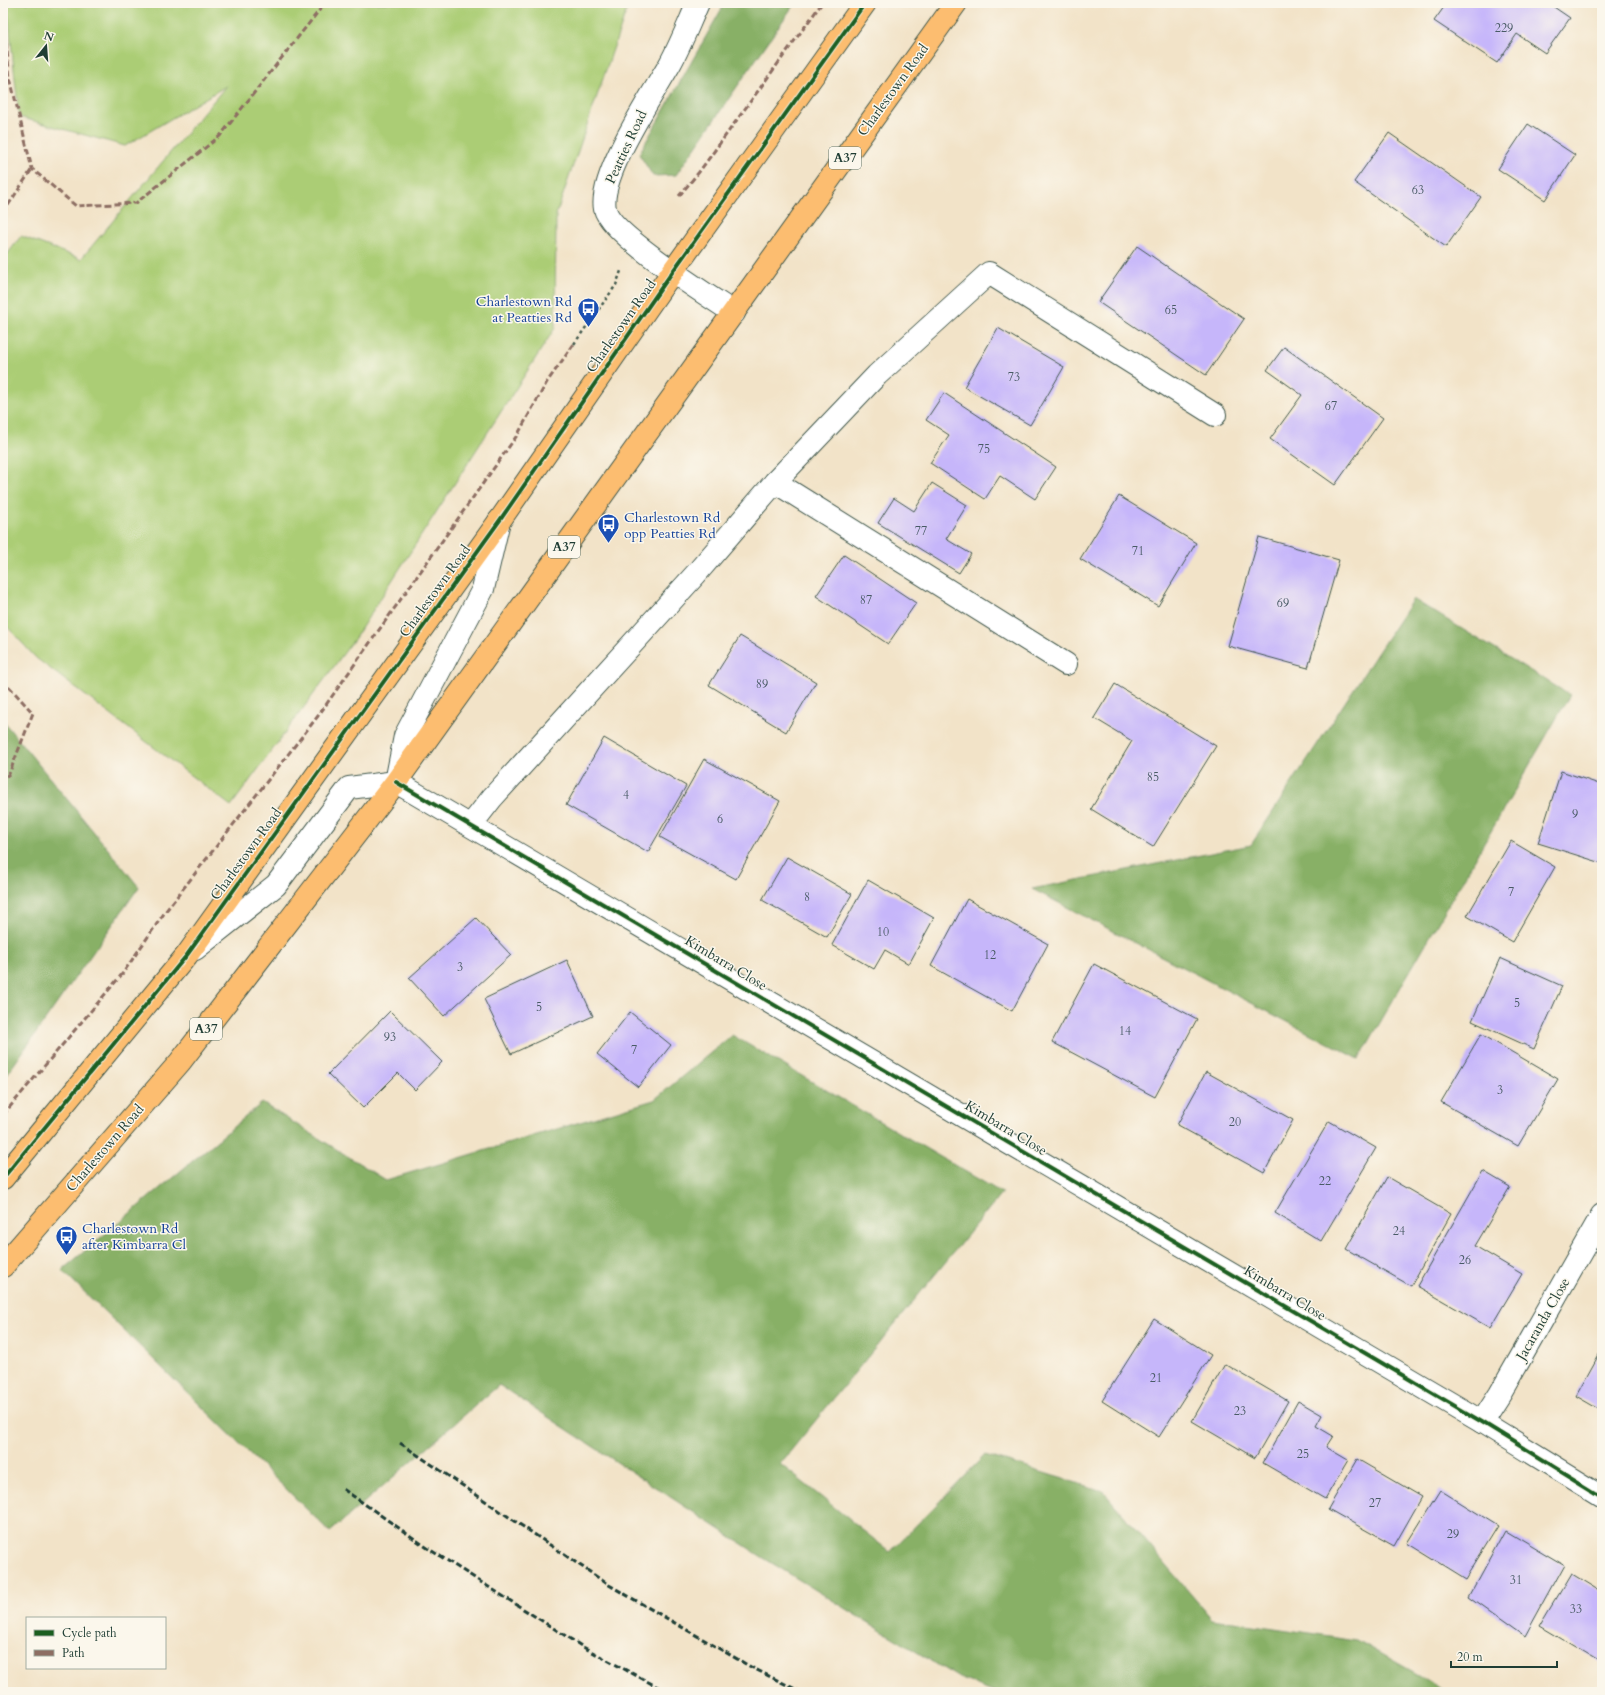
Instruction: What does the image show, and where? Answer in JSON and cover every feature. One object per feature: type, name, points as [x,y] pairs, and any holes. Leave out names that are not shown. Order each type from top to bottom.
[{"type":"highway","name":"Charlestown Road","points":[[3,1178],[187,956],[500,520],[673,271],[865,3]]},
{"type":"highway","name":"Charlestown Road","points":[[3,1266],[180,1062],[396,782],[956,3]]},
{"type":"street","name":"Peatties Road","points":[[698,3],[670,62],[637,119],[613,169],[606,191],[605,210],[616,227],[634,244],[734,313]]},
{"type":"street","points":[[471,825],[492,798],[695,575],[775,482],[877,375],[989,273],[1215,415]]},
{"type":"street","points":[[775,482],[1066,664]]},
{"type":"street","name":"Charlestown Road","points":[[187,956],[276,885],[349,788],[396,782],[405,736],[482,589],[500,520]]},
{"type":"street","name":"Kimbarra Close","points":[[396,782],[1482,1422],[1602,1496]]},
{"type":"street","name":"Jacaranda Close","points":[[1482,1422],[1500,1394],[1602,1215]]},
{"type":"path","points":[[574,344],[616,285],[621,270]]},
{"type":"green space","points":[[7,3],[629,3],[556,215],[555,328],[355,638],[231,806],[36,658],[3,622],[3,260],[21,236],[81,259],[226,86],[125,146],[19,117]]},
{"type":"green space","points":[[725,3],[795,3],[676,175],[653,176],[639,154]]},
{"type":"green space","points":[[1413,599],[1570,695],[1359,1059],[1032,889],[1251,845]]},
{"type":"green space","points":[[3,721],[139,887],[3,1080]]},
{"type":"green space","points":[[732,1035],[1002,1193],[780,1464],[890,1552],[985,1455],[1103,1491],[1212,1619],[1357,1640],[1449,1692],[995,1692],[959,1678],[762,1557],[499,1385],[330,1532],[62,1270],[262,1103],[386,1180],[654,1100]]},
{"type":"building","points":[[1447,3],[1548,3],[1570,18],[1545,53],[1517,34],[1497,63],[1434,21]]},
{"type":"building","points":[[1528,124],[1575,155],[1545,200],[1498,169]]},
{"type":"building","points":[[1389,133],[1481,197],[1446,247],[1354,182]]},
{"type":"building","points":[[1137,246],[1244,319],[1206,375],[1098,302]]},
{"type":"building","points":[[998,328],[1064,367],[1030,425],[964,387]]},
{"type":"building","points":[[1284,347],[1383,418],[1335,485],[1270,439],[1302,395],[1267,370]]},
{"type":"building","points":[[944,393],[1056,467],[1035,499],[1000,476],[985,499],[930,463],[949,435],[926,420]]},
{"type":"building","points":[[932,483],[967,505],[946,539],[971,554],[959,573],[878,523],[894,498],[914,511]]},
{"type":"building","points":[[1119,496],[1196,543],[1158,606],[1080,559]]},
{"type":"building","points":[[1259,537],[1339,560],[1308,668],[1228,646]]},
{"type":"building","points":[[844,555],[916,603],[888,644],[816,596]]},
{"type":"building","points":[[740,636],[816,682],[786,732],[709,685]]},
{"type":"building","points":[[1115,684],[1216,746],[1153,847],[1091,809],[1132,741],[1094,718]]},
{"type":"building","points":[[604,738],[686,786],[648,852],[566,805]]},
{"type":"building","points":[[704,759],[780,801],[736,879],[660,837]]},
{"type":"building","points":[[1561,771],[1602,785],[1602,863],[1538,843]]},
{"type":"building","points":[[1511,841],[1555,867],[1512,942],[1467,916]]},
{"type":"building","points":[[787,857],[852,894],[827,937],[762,900]]},
{"type":"building","points":[[868,880],[934,918],[909,964],[885,950],[874,969],[832,945]]},
{"type":"building","points":[[967,899],[1048,944],[1012,1011],[931,966]]},
{"type":"building","points":[[476,918],[511,955],[444,1016],[409,978]]},
{"type":"building","points":[[1500,958],[1562,986],[1534,1049],[1472,1021]]},
{"type":"building","points":[[567,960],[593,1016],[511,1054],[484,999]]},
{"type":"building","points":[[1094,964],[1197,1019],[1155,1097],[1052,1042]]},
{"type":"building","points":[[390,1011],[442,1062],[415,1090],[398,1073],[363,1108],[328,1074]]},
{"type":"building","points":[[630,1012],[671,1045],[638,1087],[597,1054]]},
{"type":"building","points":[[1481,1034],[1558,1079],[1518,1146],[1441,1102]]},
{"type":"building","points":[[1206,1072],[1293,1120],[1264,1173],[1177,1125]]},
{"type":"building","points":[[1329,1121],[1376,1148],[1321,1241],[1275,1213]]},
{"type":"building","points":[[1483,1171],[1510,1187],[1475,1246],[1522,1274],[1490,1328],[1417,1286]]},
{"type":"building","points":[[1387,1177],[1451,1214],[1411,1286],[1346,1249]]},
{"type":"building","points":[[1154,1319],[1211,1355],[1159,1437],[1102,1401]]},
{"type":"building","points":[[1602,1349],[1602,1411],[1576,1396]]},
{"type":"building","points":[[1225,1364],[1288,1401],[1255,1458],[1192,1421]]},
{"type":"building","points":[[1298,1401],[1322,1415],[1316,1426],[1333,1436],[1326,1447],[1348,1460],[1325,1499],[1263,1463]]},
{"type":"building","points":[[1357,1459],[1422,1497],[1394,1546],[1328,1509]]},
{"type":"building","points":[[1440,1490],[1498,1526],[1465,1579],[1407,1543]]},
{"type":"building","points":[[1505,1530],[1564,1565],[1525,1636],[1469,1596]]},
{"type":"building","points":[[1571,1574],[1602,1593],[1602,1663],[1540,1626]]},
{"type":"railway","points":[[400,1443],[609,1585],[751,1667],[801,1692]]},
{"type":"railway","points":[[343,1489],[429,1549],[583,1647],[667,1692]]},
{"type":"marked path","points":[[3,16],[10,78],[32,169],[76,206],[136,203],[220,136],[325,3]]},
{"type":"marked path","points":[[679,196],[699,172],[822,3]]},
{"type":"marked path","points":[[3,213],[32,169]]},
{"type":"marked path","points":[[3,1115],[123,973],[165,912],[318,716],[518,434],[547,382],[574,344]]},
{"type":"marked path","points":[[3,680],[33,713],[9,774],[3,779]]},
{"type":"cycle path","points":[[3,1178],[187,955],[500,520],[673,271],[865,3]]},
{"type":"cycle path","points":[[396,782],[1482,1422],[1602,1496]]},
{"type":"place","name":"Charlestown Rd at Peatties Rd","points":[[588,328]]},
{"type":"place","name":"Charlestown Rd opp Peatties Rd","points":[[609,544]]},
{"type":"place","name":"Charlestown Rd after Kimbarra Cl","points":[[67,1256]]}]
